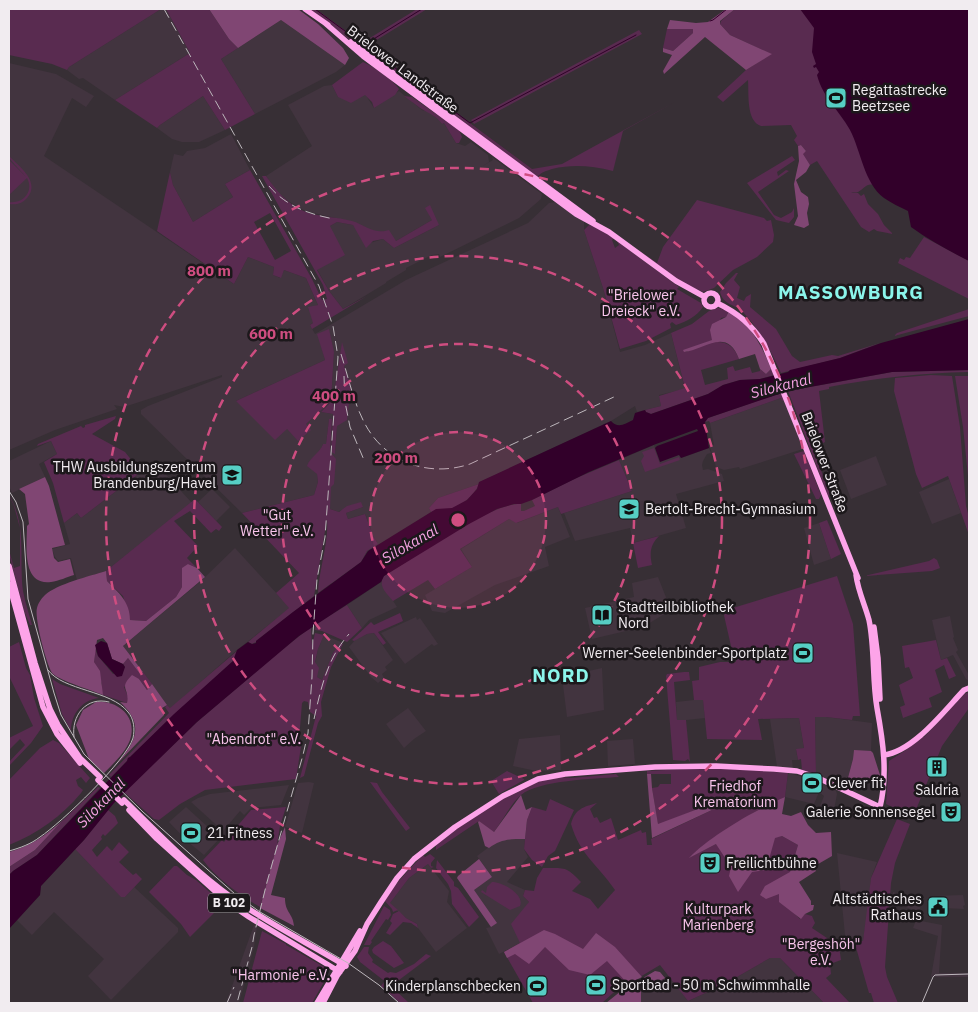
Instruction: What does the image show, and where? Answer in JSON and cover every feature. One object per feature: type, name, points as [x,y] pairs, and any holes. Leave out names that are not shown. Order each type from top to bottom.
[{"type":"main road","name":"Brielower Landstraße","points":[[305,9],[676,281],[705,297]]},
{"type":"main road","name":"Brielower Landstraße","points":[[705,297],[710,293],[715,294],[718,299],[717,303]]},
{"type":"main road","name":"Brielower Landstraße","points":[[705,297],[704,301],[708,306],[713,306],[717,303]]},
{"type":"main road","name":"Brielower Landstraße","points":[[717,303],[738,314],[750,325],[764,344],[771,358]]},
{"type":"main road","name":"Brielower Straße","points":[[696,765],[797,771],[818,778],[880,807],[884,785],[884,755],[876,638],[866,596],[856,575],[771,358]]},
{"type":"main road","name":"B 102","points":[[9,566],[46,699],[59,732]]},
{"type":"main road","name":"B 102","points":[[9,584],[41,702],[59,732],[80,758],[99,779],[166,841],[226,893],[258,916],[344,965]]},
{"type":"main road","points":[[884,755],[899,751],[913,741],[964,690],[969,688]]},
{"type":"main road","points":[[317,1003],[344,965],[390,888],[403,871],[435,841],[519,787],[538,779],[565,774],[696,765]]},
{"type":"main road","points":[[565,774],[579,776],[684,768],[696,765]]},
{"type":"main road","name":"B 102","points":[[123,801],[157,839],[227,902],[338,971]]},
{"type":"main road","points":[[323,1003],[338,971]]},
{"type":"shaded area","points":[[161,9],[166,9],[190,53],[115,100],[83,78],[79,79],[67,70],[69,67]]},
{"type":"shaded area","points":[[209,9],[298,9],[318,24],[343,48],[349,58],[345,65],[281,20],[238,48],[229,39]]},
{"type":"shaded area","points":[[726,9],[735,9],[720,21],[720,24],[730,35],[772,54],[746,70],[705,37],[664,74],[663,71],[672,55],[663,52],[663,48],[673,51],[693,33],[693,29],[667,29],[670,20],[696,23],[708,22]]},
{"type":"shaded area","points":[[281,20],[345,65],[336,72],[255,114],[221,59]]},
{"type":"shaded area","points":[[9,63],[56,74],[94,96],[86,107],[72,98],[44,156],[234,284],[248,257],[274,267],[273,275],[280,278],[284,270],[306,278],[318,305],[315,306],[313,323],[310,325],[315,334],[406,280],[528,223],[549,203],[555,202],[584,221],[584,230],[603,288],[620,352],[645,345],[671,333],[685,389],[659,395],[661,406],[637,412],[635,406],[611,421],[479,484],[438,498],[429,508],[431,512],[368,551],[361,562],[331,584],[339,512],[330,509],[330,453],[332,419],[329,420],[326,444],[323,444],[321,450],[309,462],[317,474],[318,482],[314,495],[242,513],[141,414],[141,410],[148,406],[222,377],[222,375],[124,407],[114,405],[117,409],[55,430],[9,450]],"holes":[[[318,334],[334,352],[331,401],[306,424],[298,440],[287,429],[236,401],[325,360]],[[342,344],[344,366],[351,386],[337,426],[335,453],[331,452],[333,414],[321,412],[333,400]],[[363,507],[346,513],[348,519],[365,514],[378,544],[367,551],[361,562],[339,511]]]},
{"type":"shaded area","points":[[332,85],[338,97],[365,94],[374,108],[399,91],[422,110],[429,112],[439,119],[442,124],[444,123],[456,143],[465,146],[471,142],[488,155],[489,162],[481,167],[493,160],[492,157],[542,194],[541,199],[519,218],[440,257],[439,254],[432,255],[406,268],[406,270],[343,309],[329,291],[317,269],[330,226],[337,222],[353,225],[370,243],[383,239],[394,248],[439,225],[432,220],[396,241],[384,232],[372,231],[353,222],[305,211],[278,193],[266,176],[312,146],[288,105],[324,86]]},
{"type":"shaded area","points":[[203,96],[225,130],[199,142],[182,142],[172,139],[157,128],[160,125]]},
{"type":"shaded area","points":[[231,134],[250,170],[225,184],[233,197],[193,222],[173,185],[170,172],[174,154],[183,156],[187,151],[205,148]]},
{"type":"shaded area","points":[[801,145],[806,151],[803,154],[810,165],[806,172],[796,180],[801,192],[808,197],[807,213],[809,225],[804,228],[794,225],[798,216],[794,184],[799,161],[798,146]]},
{"type":"shaded area","points":[[729,311],[744,322],[760,344],[771,369],[766,374],[760,369],[755,354],[739,359],[734,349],[722,342],[714,342],[684,352],[683,350],[712,340],[710,330],[712,324],[726,317]]},
{"type":"shaded area","points":[[781,398],[784,400],[803,449],[740,469],[739,467],[724,470],[716,467],[710,447],[714,445],[710,423]]},
{"type":"shaded area","points":[[51,441],[57,454],[39,464],[45,477],[12,493],[9,486],[9,461]]},
{"type":"shaded area","points":[[654,445],[655,448],[680,455],[681,458],[709,448],[711,453],[707,454],[703,461],[703,470],[708,469],[722,474],[724,481],[676,494],[686,528],[633,543],[630,528],[575,541],[564,513],[632,491],[619,460]]},
{"type":"shaded area","points":[[876,456],[887,485],[851,499],[840,470]]},
{"type":"shaded area","points":[[159,467],[192,503],[106,571],[77,580],[71,558],[58,561],[52,549],[70,544],[64,523],[77,513],[81,518],[141,472]]},
{"type":"shaded area","points":[[45,477],[65,545],[52,548],[54,558],[58,562],[70,559],[74,575],[51,582],[41,582],[30,571],[27,553],[27,526],[29,524],[25,494],[19,489]]},
{"type":"shaded area","points":[[949,479],[961,513],[932,524],[919,492]]},
{"type":"shaded area","points":[[212,489],[230,507],[216,521],[198,502]]},
{"type":"shaded area","points":[[558,507],[570,537],[545,547],[549,566],[495,585],[445,613],[432,611],[425,595],[472,567],[461,549],[509,519],[517,523]]},
{"type":"shaded area","points":[[819,523],[831,559],[814,565],[804,528]]},
{"type":"shaded area","points":[[235,548],[290,608],[237,650],[170,709],[123,646],[201,581]]},
{"type":"shaded area","points":[[188,564],[197,568],[205,577],[123,646],[143,672],[140,674],[128,658],[123,664],[112,659],[107,643],[103,638],[97,640],[94,662],[100,671],[103,695],[53,674],[50,670],[37,621],[38,606],[45,595],[65,584],[106,571],[107,581],[126,603],[130,620],[146,621],[176,597],[182,587],[182,568]]},
{"type":"shaded area","points":[[658,577],[671,610],[643,627],[592,639],[585,608],[634,597],[632,583]]},
{"type":"shaded area","points":[[381,582],[397,607],[369,620],[362,628],[347,605]]},
{"type":"shaded area","points":[[950,616],[953,638],[958,650],[956,652],[969,675],[969,681],[966,679],[953,655],[941,660],[932,620]]},
{"type":"shaded area","points":[[416,617],[417,620],[420,618],[438,644],[434,646],[432,644],[405,664],[381,633]]},
{"type":"shaded area","points":[[374,633],[393,660],[385,667],[387,670],[382,674],[384,678],[378,683],[371,677],[349,647],[356,639]]},
{"type":"shaded area","points":[[324,635],[341,642],[333,653],[322,680],[317,677],[315,663]]},
{"type":"shaded area","points":[[602,668],[604,710],[567,717],[562,677]]},
{"type":"shaded area","points":[[132,675],[139,679],[147,690],[152,684],[167,705],[162,708],[164,715],[115,766],[128,750],[135,734],[133,719],[120,702],[127,703],[128,698],[125,686]]},
{"type":"shaded area","points":[[703,699],[705,718],[677,721],[676,702]]},
{"type":"shaded area","points":[[96,702],[111,704],[124,711],[131,724],[132,731],[128,745],[119,758],[104,773],[89,759],[76,725],[83,710]]},
{"type":"shaded area","points":[[408,708],[426,731],[404,748],[386,724]]},
{"type":"shaded area","points":[[815,717],[872,723],[871,751],[854,751],[845,789],[816,774]]},
{"type":"shaded area","points":[[799,718],[804,748],[796,750],[798,760],[792,760],[793,769],[777,767],[770,719]]},
{"type":"shaded area","points":[[560,735],[561,770],[536,771],[513,766],[519,739]]},
{"type":"shaded area","points":[[633,739],[635,764],[608,766],[607,741]]},
{"type":"shaded area","points":[[854,750],[871,751],[873,753],[880,775],[879,783],[855,779],[848,790],[845,789]]},
{"type":"shaded area","points":[[788,773],[818,781],[836,791],[834,810],[820,806],[824,796],[819,792],[814,804],[785,797]]},
{"type":"shaded area","points":[[647,774],[651,774],[658,824],[711,804],[714,809],[652,838]]},
{"type":"shaded area","points":[[298,783],[314,783],[302,833],[285,827]]},
{"type":"shaded area","points":[[289,785],[281,805],[251,808],[244,815],[240,811],[223,831],[191,802],[210,794]]},
{"type":"shaded area","points":[[521,795],[526,810],[532,807],[527,820],[525,839],[506,840],[489,848],[485,846],[478,822],[494,832]]},
{"type":"shaded area","points":[[785,797],[782,814],[791,816],[801,812],[808,825],[816,833],[831,832],[832,856],[813,867],[816,871],[799,882],[811,901],[811,905],[814,905],[813,910],[805,914],[801,919],[779,902],[779,894],[766,899],[760,895],[765,886],[790,872],[798,845],[782,836],[775,838],[766,870],[752,872],[738,892],[729,876],[731,867],[716,844],[689,858],[709,841],[734,824],[761,808]]},
{"type":"shaded area","points":[[186,807],[220,838],[204,855],[188,842],[169,822]]},
{"type":"shaded area","points":[[63,820],[35,850],[9,867],[9,852],[24,847],[38,839]]},
{"type":"shaded area","points":[[285,827],[286,839],[271,895],[285,898],[286,907],[294,926],[260,908],[277,845]]},
{"type":"shaded area","points":[[525,839],[524,849],[528,857],[507,882],[525,890],[523,896],[529,902],[521,943],[499,954],[486,928],[491,927],[473,890],[492,877],[477,856],[497,841]]},
{"type":"shaded area","points":[[75,849],[121,896],[125,897],[134,887],[178,928],[178,932],[111,1000],[88,976],[104,959],[54,912],[32,935],[17,920],[40,895],[41,886]]},
{"type":"shaded area","points":[[837,853],[877,862],[871,878],[868,911],[863,941],[860,945],[853,943],[845,935]]},
{"type":"shaded area","points":[[479,859],[492,877],[474,890],[497,923],[491,927],[457,878]]},
{"type":"shaded area","points":[[428,864],[449,891],[447,902],[467,928],[436,952],[417,924],[406,918],[389,904],[409,878]]},
{"type":"shaded area","points":[[893,892],[922,901],[919,912],[892,902]]},
{"type":"shaded area","points":[[963,895],[964,909],[943,908],[942,912],[930,911],[933,896]]},
{"type":"shaded area","points":[[916,920],[942,925],[939,973],[969,973],[969,977],[931,977],[938,936],[913,928]]},
{"type":"shaded area","points":[[254,925],[257,926],[254,947],[239,1003],[226,1003]]},
{"type":"shaded area","points":[[544,930],[583,949],[596,933],[615,947],[642,977],[628,984],[607,961],[590,975],[569,970],[545,947],[529,964],[515,954],[507,958],[504,952]]},
{"type":"shaded area","points":[[770,958],[780,958],[824,1003],[641,1003],[641,991],[669,975],[688,1001],[723,985]]},
{"type":"shaded area","points":[[655,971],[660,972],[665,978],[641,991],[641,1003],[606,1003],[621,991]]},
{"type":"green space","points":[[9,9],[161,9],[67,70],[52,64],[9,55]]},
{"type":"green space","points":[[166,9],[209,9],[229,39],[238,48],[221,59],[255,114],[225,130],[203,96],[157,128],[115,100],[190,53]]},
{"type":"green space","points":[[308,9],[316,9],[532,169],[562,164],[675,102],[623,131],[613,171],[568,166],[552,169],[538,176],[561,194]]},
{"type":"green space","points":[[417,9],[427,9],[370,44],[365,41]]},
{"type":"green space","name":"Regattastrecke Beetzsee","points":[[735,9],[876,9],[888,172],[874,185],[869,185],[858,192],[851,193],[858,193],[861,196],[864,194],[868,204],[893,234],[874,229],[869,232],[861,227],[817,161],[810,165],[802,153],[806,151],[801,145],[798,146],[794,140],[797,136],[791,125],[761,126],[756,123],[749,106],[748,80],[723,102],[717,97],[746,70],[771,54],[730,35],[720,24]]},
{"type":"green space","points":[[667,29],[693,29],[693,33],[673,51],[663,48]]},
{"type":"green space","points":[[639,30],[642,34],[474,124],[471,120]]},
{"type":"green space","points":[[363,62],[383,74],[399,89],[395,95],[374,108],[372,102],[365,95],[351,103],[338,97],[332,85]]},
{"type":"green space","points":[[404,96],[412,97],[459,130],[462,137],[459,143],[456,143],[444,123],[442,124]]},
{"type":"green space","points":[[9,156],[23,169],[32,186],[27,198],[23,202],[16,204],[9,204],[9,202],[23,199],[28,192],[29,183],[27,178],[9,195],[9,160],[26,177]]},
{"type":"green space","points":[[792,156],[795,160],[777,172],[778,176],[786,170],[789,171],[758,192],[774,215],[781,218],[792,212],[794,208],[794,217],[789,223],[776,220],[747,183]]},
{"type":"green space","points":[[250,170],[322,300],[327,299],[323,285],[262,176],[266,176],[283,197],[306,212],[352,221],[379,231],[389,230],[396,241],[432,220],[425,208],[430,205],[439,225],[394,248],[383,239],[373,241],[366,248],[353,225],[337,222],[330,226],[345,255],[317,270],[329,291],[343,309],[367,296],[312,329],[310,325],[313,323],[308,307],[318,305],[306,278],[284,270],[281,278],[273,275],[274,267],[248,257],[234,284],[157,231],[170,172],[173,185],[193,222],[233,197],[225,184]],"holes":[[[270,213],[291,251],[275,260],[254,222]]]},
{"type":"green space","points":[[697,200],[764,218],[767,221],[771,220],[774,235],[773,242],[757,257],[733,270],[714,288],[703,292],[680,282],[640,251],[657,263],[663,247]]},
{"type":"green space","name":"\"Brielower Dreieck\" e.V.","points":[[589,225],[600,228],[614,238],[612,240],[615,248],[619,245],[617,241],[679,287],[677,289],[701,303],[703,307],[688,320],[676,325],[672,322],[670,324],[671,328],[646,341],[620,349],[584,230]]},
{"type":"green space","points":[[924,237],[969,261],[969,299],[898,263],[900,258],[904,260],[906,257],[910,258]]},
{"type":"green space","points":[[738,273],[734,280],[740,287],[737,298],[744,301],[751,294],[750,307],[776,329],[792,356],[800,362],[832,355],[838,356],[880,343],[840,358],[781,373],[755,326],[740,309],[726,302],[720,292]]},
{"type":"green space","points":[[718,308],[729,311],[726,317],[721,318],[713,340],[684,351],[686,352],[709,343],[723,343],[729,345],[735,351],[739,359],[701,370],[705,385],[728,379],[727,368],[733,366],[735,371],[750,367],[752,373],[760,371],[760,369],[766,374],[771,369],[774,375],[760,379],[740,380],[723,385],[708,394],[651,414],[646,412],[645,410],[661,406],[659,396],[685,388],[671,333],[692,324],[709,311]]},
{"type":"green space","points":[[969,309],[969,316],[894,336],[897,333]]},
{"type":"green space","points":[[329,329],[334,352],[331,401],[306,424],[311,430],[298,441],[287,429],[275,440],[236,401],[325,360],[317,334]]},
{"type":"green space","points":[[342,342],[348,363],[344,366],[351,386],[347,420],[337,426],[335,454],[331,452],[333,414],[321,412],[333,400]]},
{"type":"green space","points":[[969,370],[969,372],[916,375],[864,381],[829,387],[829,389],[819,391],[825,442],[813,448],[830,495],[828,496],[788,391],[892,372]]},
{"type":"green space","points":[[931,375],[952,376],[960,427],[969,535],[948,476],[922,488],[916,474],[894,391],[895,378]]},
{"type":"green space","points":[[955,376],[969,376],[969,486],[963,427]]},
{"type":"green space","points":[[781,393],[784,400],[782,401],[781,398],[710,423],[709,421],[705,422],[708,418]]},
{"type":"green space","points":[[116,416],[115,419],[92,434],[125,452],[141,472],[81,518],[77,513],[64,523],[53,483],[44,462],[57,454],[51,441],[37,446],[81,426],[83,428],[85,425]]},
{"type":"green space","name":"\"Gut Wetter\" e.V.","points":[[329,419],[332,419],[330,452],[336,459],[334,484],[331,487],[330,509],[339,512],[347,506],[361,502],[363,507],[346,513],[348,519],[365,514],[378,544],[367,551],[361,562],[318,593],[327,537],[327,519],[314,596],[252,644],[248,642],[289,608],[276,593],[299,573],[242,513],[314,495],[318,482],[317,474],[307,466],[323,444],[326,444]]},
{"type":"green space","points":[[654,448],[660,464],[679,457],[680,460],[645,472],[641,461],[644,456],[642,452]]},
{"type":"green space","points":[[804,451],[821,495],[819,499],[816,499],[794,454]]},
{"type":"green space","points":[[619,460],[632,491],[561,514],[558,507],[516,523],[509,519],[460,549],[472,567],[435,589],[428,580],[393,601],[382,586],[384,576],[432,545],[490,512],[507,506],[521,504],[521,511],[524,511],[535,506],[532,500],[574,479]]},
{"type":"green space","points":[[479,484],[474,493],[462,504],[452,509],[431,512],[429,508],[438,498]]},
{"type":"green space","points":[[9,495],[15,506],[20,528],[14,506]]},
{"type":"green space","points":[[195,499],[222,527],[219,531],[216,529],[211,533],[190,511],[174,521],[198,546],[187,558],[197,568],[188,564],[182,587],[176,597],[146,621],[130,620],[123,596],[107,581],[106,571]]},
{"type":"green space","points":[[827,520],[841,554],[831,559],[819,523]]},
{"type":"green space","points":[[20,528],[23,591],[32,625],[30,625],[24,611],[9,554],[9,550],[14,568],[20,566]]},
{"type":"green space","points":[[659,536],[651,549],[652,565],[638,568],[633,543]]},
{"type":"green space","points":[[934,558],[937,560],[940,568],[932,571],[864,576],[929,561]]},
{"type":"green space","points":[[837,576],[853,624],[860,716],[853,716],[852,720],[815,717],[816,774],[802,770],[801,759],[798,760],[796,749],[804,748],[799,718],[758,719],[762,740],[707,739],[703,700],[694,700],[692,681],[699,680],[699,667],[720,662],[736,662],[736,655],[731,646],[723,611]]},
{"type":"green space","points":[[347,605],[362,628],[347,642],[322,631],[315,630],[316,624]]},
{"type":"green space","points":[[400,613],[403,621],[378,632],[386,643],[383,645],[374,633],[367,634],[354,641],[352,640],[371,622],[374,625]]},
{"type":"green space","name":"\"Abendrot\" e.V.","points":[[311,627],[312,646],[315,633],[324,635],[315,662],[319,668],[317,677],[322,680],[333,653],[341,642],[343,644],[331,667],[321,702],[322,716],[318,723],[304,776],[300,778],[316,716],[310,712],[308,702],[304,701],[302,703],[299,740],[302,740],[296,779],[205,790],[180,804],[159,820],[154,819],[124,792],[197,722]]},
{"type":"green space","points":[[936,640],[941,660],[947,658],[956,676],[949,679],[944,665],[935,670],[942,692],[929,698],[932,707],[903,718],[900,707],[905,705],[899,685],[913,678],[909,667],[905,668],[902,646]]},
{"type":"green space","points":[[19,642],[26,668],[30,675],[34,698],[43,726],[31,743],[9,766],[9,762],[25,745],[20,739],[9,750],[9,738],[33,726],[9,676],[9,647]]},
{"type":"green space","points":[[95,649],[98,656],[113,674],[125,667],[123,664],[128,658],[140,674],[143,672],[152,684],[147,690],[139,679],[124,687],[128,697],[127,703],[103,695],[102,684],[94,662]]},
{"type":"green space","points":[[237,651],[233,661],[128,758],[111,777],[109,775],[169,713],[165,707],[167,705],[170,708]]},
{"type":"green space","points":[[689,672],[690,680],[674,682],[677,720],[686,720],[690,762],[688,759],[685,761],[673,760],[666,676],[667,674]]},
{"type":"green space","points":[[52,679],[60,684],[99,698],[87,702],[79,709],[73,719],[71,731],[62,714]]},
{"type":"green space","points":[[969,692],[969,708],[942,746],[913,817],[886,804],[889,761],[906,750],[922,735],[924,737],[949,711],[948,709],[964,694]]},
{"type":"green space","points":[[53,740],[59,743],[90,778],[86,783],[81,777],[76,780],[78,786],[83,790],[57,817],[48,824],[9,845],[9,780],[40,748]]},
{"type":"green space","points":[[716,766],[788,773],[785,797],[753,813],[690,857],[716,844],[782,836],[798,845],[790,872],[793,912],[800,919],[805,914],[812,916],[815,923],[812,928],[839,946],[841,960],[830,964],[831,974],[826,978],[850,1003],[824,1003],[780,958],[770,958],[723,985],[688,1001],[660,965],[613,993],[602,1003],[533,1003],[504,952],[520,943],[511,924],[529,902],[523,896],[525,890],[534,891],[537,878],[543,868],[556,868],[565,869],[576,877],[581,882],[572,891],[590,899],[598,909],[615,890],[579,844],[571,824],[577,812],[584,807],[597,803],[590,809],[594,818],[597,817],[600,823],[611,818],[618,840],[641,830],[642,833],[646,832],[647,845],[652,845],[651,839],[714,809],[711,804],[658,825],[652,788],[658,787],[660,784],[671,784],[671,774],[647,774],[647,771],[704,768],[706,771]]},
{"type":"green space","points":[[507,771],[524,780],[499,794],[491,781]]},
{"type":"green space","points":[[616,774],[619,777],[553,783],[529,790],[521,795],[510,807],[493,833],[479,821],[436,850],[438,842],[452,831],[498,801],[535,781],[561,777],[571,778]]},
{"type":"green space","points":[[370,782],[377,783],[410,828],[406,831]]},
{"type":"green space","points":[[98,787],[100,788],[37,855],[9,875],[9,867],[35,850]]},
{"type":"green space","points":[[550,799],[574,810],[555,851],[548,856],[542,867],[532,860],[524,849],[527,820],[532,807],[546,811]]},
{"type":"green space","points":[[286,807],[260,907],[229,886],[203,860],[222,840],[224,842],[251,810]]},
{"type":"green space","points":[[108,810],[115,816],[118,823],[105,836],[103,834],[102,839],[92,850],[97,857],[107,846],[112,851],[119,842],[129,852],[119,862],[133,875],[136,873],[142,879],[125,897],[121,897],[75,849]]},
{"type":"green space","points":[[897,819],[910,824],[895,863],[891,883],[885,967],[887,977],[898,1003],[874,1003],[871,993],[869,993],[855,944],[860,945],[861,941],[863,941],[871,878]]},
{"type":"green space","points":[[430,854],[435,858],[431,863],[431,866],[434,867],[431,868],[428,864],[409,878],[390,903],[398,910],[393,912],[384,900],[423,855],[425,857]]},
{"type":"green space","points":[[437,860],[454,882],[454,886],[458,888],[479,917],[469,927],[452,904],[451,891],[448,884],[436,868]]},
{"type":"green space","points":[[174,866],[177,866],[196,880],[223,904],[190,937],[181,924],[149,892]]},
{"type":"green space","points":[[492,882],[502,884],[512,890],[521,902],[520,906],[510,910],[481,892],[482,890],[486,893],[487,887]]},
{"type":"green space","points":[[384,906],[390,910],[391,915],[388,920],[386,919],[370,945],[364,945]]},
{"type":"green space","points":[[399,911],[406,918],[417,924],[418,928],[411,923],[403,922],[390,935],[386,933],[392,923],[390,921],[393,914]]},
{"type":"green space","name":"\"Harmonie\" e.V.","points":[[262,931],[326,968],[328,975],[312,1003],[243,1003]]},
{"type":"green space","points":[[383,941],[391,946],[404,963],[394,968],[373,953],[374,947]]},
{"type":"green space","points":[[364,947],[369,947],[368,953],[373,960],[372,962],[388,973],[396,973],[414,964],[426,954],[431,956],[391,986],[409,1003],[400,1003],[381,986],[384,982],[387,983],[360,962],[357,957]]},
{"type":"water","points":[[800,9],[969,9],[969,261],[911,227],[908,211],[877,192],[867,175],[850,130],[827,97],[820,83],[817,75],[819,72],[813,66],[816,64],[812,52],[814,28]]},
{"type":"water","name":"Silokanal","points":[[969,319],[969,370],[892,372],[788,391],[708,418],[705,422],[709,448],[681,458],[679,455],[660,462],[655,448],[657,446],[698,431],[697,429],[656,444],[589,472],[532,500],[497,509],[384,576],[381,582],[299,636],[197,722],[114,803],[84,840],[41,886],[40,895],[9,929],[9,875],[37,855],[128,758],[233,661],[237,650],[248,642],[256,643],[256,641],[293,612],[361,562],[368,551],[436,509],[452,508],[467,500],[477,489],[479,482],[611,421],[616,425],[622,425],[633,420],[635,413],[645,410],[651,414],[708,394],[723,385],[740,380],[760,379],[788,372],[840,358],[881,343]]},
{"type":"water","points":[[101,641],[107,643],[112,659],[123,664],[125,667],[122,676],[117,677],[98,656],[95,645]]},
{"type":"waterway","points":[[315,9],[364,45],[422,9]]},
{"type":"waterway","points":[[710,21],[727,9]]},
{"type":"waterway","points":[[364,45],[470,123],[636,35]]},
{"type":"tram line","points":[[9,491],[16,502],[23,522],[28,599],[54,693],[61,715],[84,754],[143,812],[235,894],[260,912],[348,963],[379,985],[399,1003]]},
{"type":"tram line","points":[[9,851],[33,842],[63,819],[119,761],[133,738],[132,718],[120,705],[110,699],[64,682],[48,670]]},
{"type":"tram line","points":[[74,737],[75,722],[82,709],[93,702],[109,702]]},
{"type":"tram line","points":[[922,1003],[935,975],[969,974]]},
{"type":"railway","points":[[164,9],[319,286],[333,326],[338,357],[325,537],[317,579],[308,733],[267,882],[237,1003]]},
{"type":"railway","points":[[269,186],[290,204],[315,215],[334,219]]},
{"type":"railway","points":[[341,354],[356,404],[372,435],[382,447],[395,456],[408,463],[423,467],[438,469],[454,468],[470,464],[616,396]]},
{"type":"railway","points":[[344,376],[345,402],[350,427],[364,460]]},
{"type":"railway","points":[[314,719],[322,685],[330,664],[335,653],[349,634]]},
{"type":"railway","points":[[227,1003],[234,987]]},
{"type":"place","name":"Regattastrecke Beetzsee","points":[[836,98]]},
{"type":"place","name":"THW Ausbildungszentrum Brandenburg/Havel","points":[[232,475]]},
{"type":"place","name":"Bertolt-Brecht-Gymnasium","points":[[629,509]]},
{"type":"place","name":"Stadtteilbibliothek Nord","points":[[602,615]]},
{"type":"place","name":"Werner-Seelenbinder-Sportplatz","points":[[803,653]]},
{"type":"place","name":"Saldria","points":[[937,767]]},
{"type":"place","name":"Clever fit","points":[[812,783]]},
{"type":"place","name":"Galerie Sonnensegel","points":[[951,812]]},
{"type":"place","name":"21 Fitness","points":[[191,833]]},
{"type":"place","name":"Freilichtbühne","points":[[710,863]]},
{"type":"place","name":"Altstädtisches Rathaus","points":[[938,907]]},
{"type":"place","name":"Sportbad - 50 m Schwimmhalle","points":[[596,985]]},
{"type":"place","name":"Kinderplanschbecken","points":[[537,986]]},
{"type":"district","name":"MASSOWBURG","points":[[851,292]]},
{"type":"district","name":"NORD","points":[[561,675]]},
{"type":"park label","name":"Friedhof Krematorium","points":[[735,794]]},
{"type":"park label","name":"Kulturpark Marienberg","points":[[718,918]]},
{"type":"park label","name":"\"Bergeshöh\" e.V.","points":[[821,952]]}]
